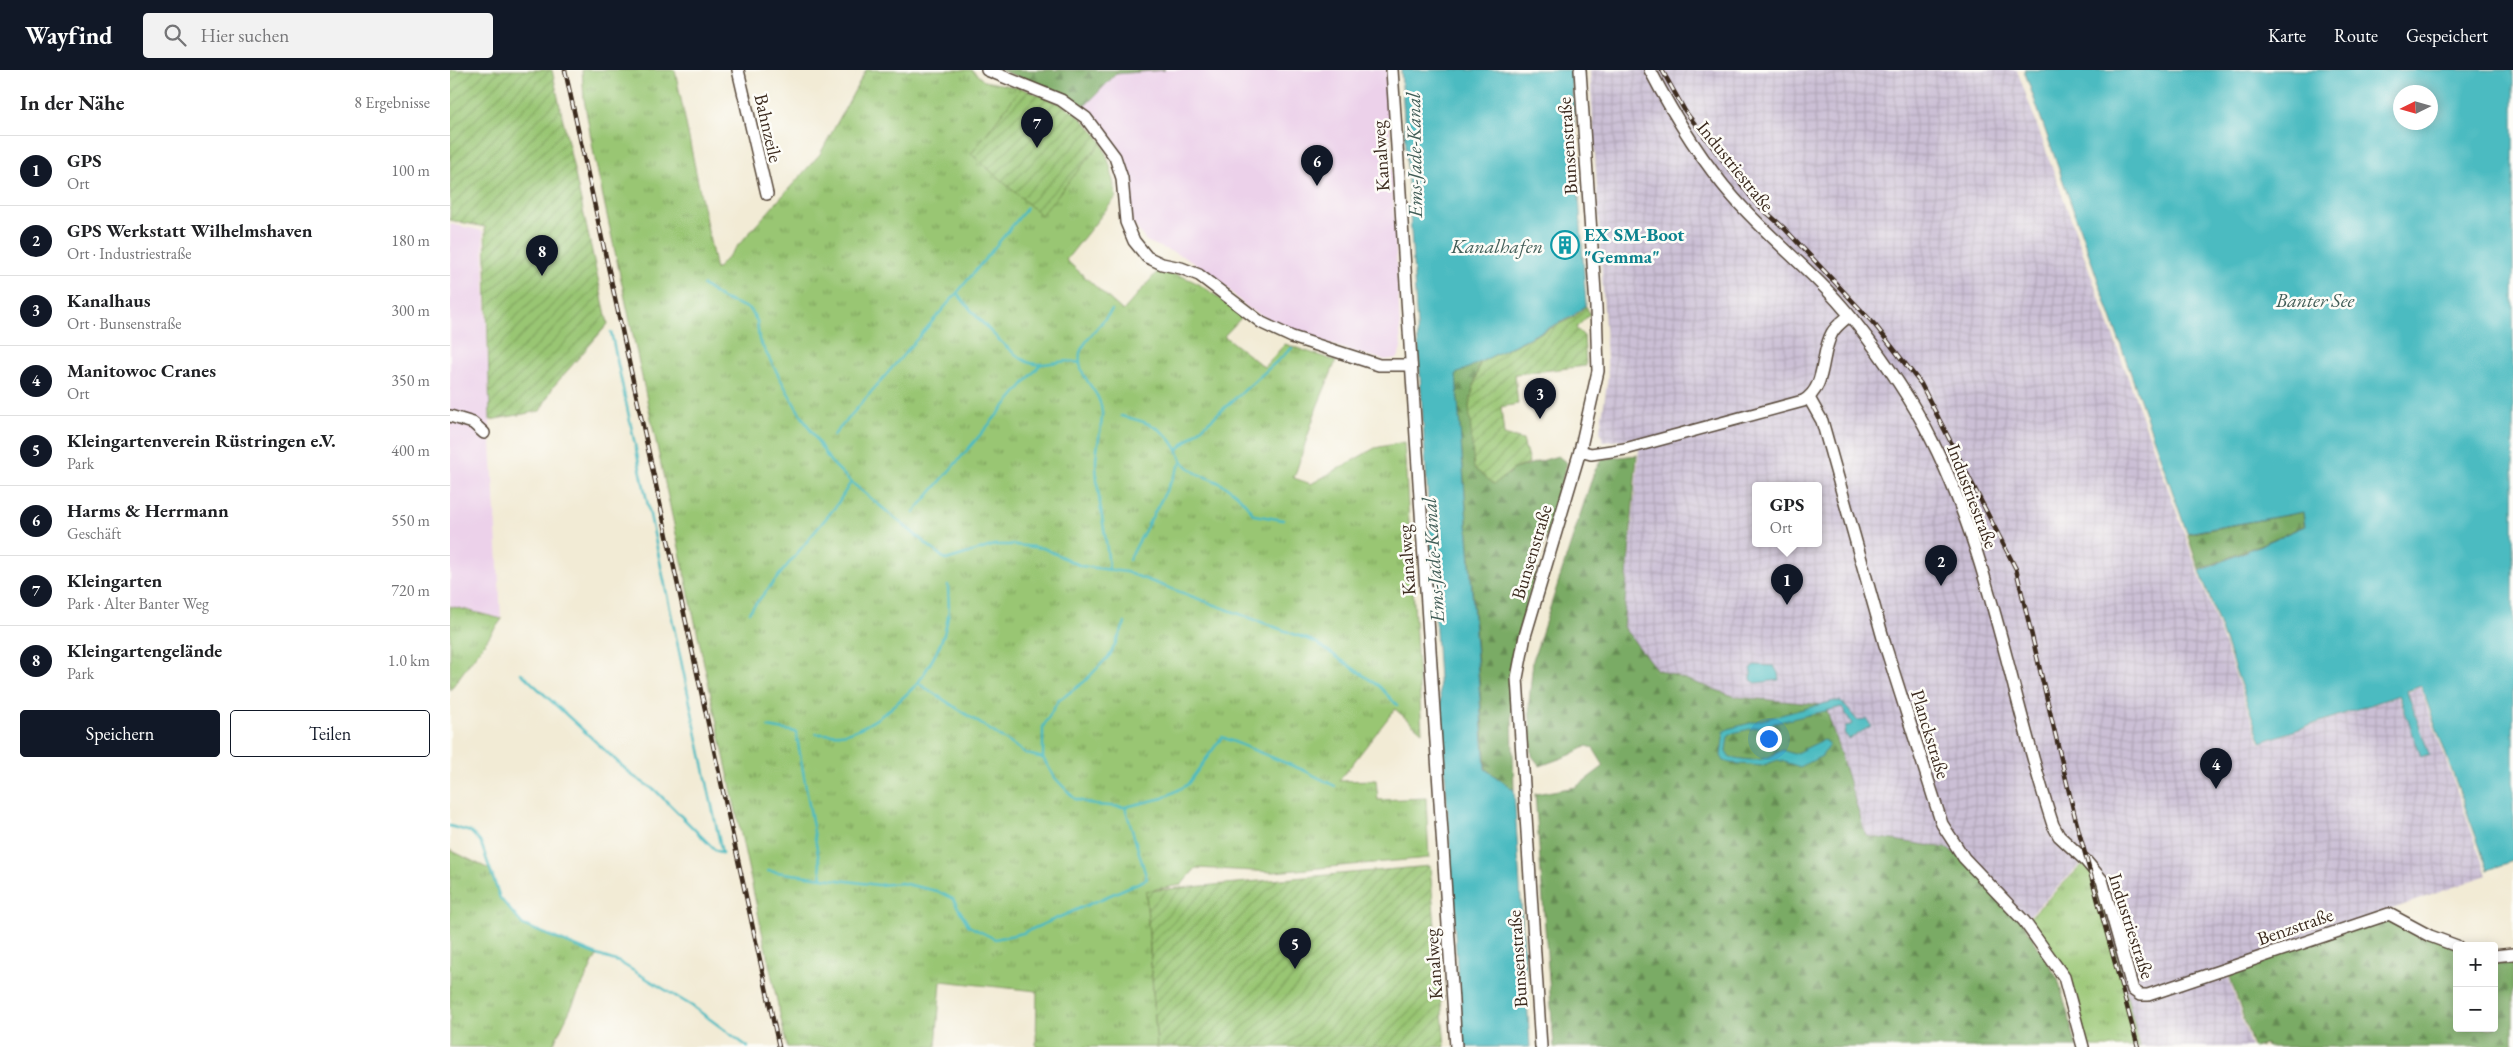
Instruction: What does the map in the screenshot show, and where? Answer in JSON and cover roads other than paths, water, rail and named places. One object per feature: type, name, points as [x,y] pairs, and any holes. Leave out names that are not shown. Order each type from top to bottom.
[{"type":"street","name":"Bahnzeile","points":[[738,70],[767,194]]},
{"type":"street","points":[[987,70],[1061,100],[1086,118],[1115,157],[1122,178],[1126,222],[1136,246],[1147,256],[1162,264],[1191,270],[1262,323],[1292,337],[1379,365],[1411,365]]},
{"type":"street","name":"Kanalweg","points":[[1392,70],[1456,1047]]},
{"type":"street","name":"Bunsenstraße","points":[[1541,1047],[1517,678],[1532,608],[1580,451],[1593,399],[1598,357],[1580,70]]},
{"type":"street","name":"Industriestraße","points":[[1650,70],[1681,127],[1717,177],[1735,199],[1829,292],[1849,316],[1886,365],[1930,436],[1966,520],[1986,581],[2053,825],[2059,836],[2086,861],[2102,880],[2133,990],[2140,995]]},
{"type":"street","points":[[1580,451],[1591,454],[1625,449],[1809,398],[1818,384],[1833,332],[1849,316]]},
{"type":"street","name":"Planckstraße","points":[[1809,398],[1822,421],[1885,645],[1942,824],[1964,858],[2024,921],[2064,977],[2083,1047]]},
{"type":"street","points":[[450,416],[473,423],[484,433]]},
{"type":"street","name":"Benzstraße","points":[[2140,995],[2148,995],[2389,914],[2430,936],[2453,945]]},
{"type":"street","points":[[2498,956],[2513,954]]},
{"type":"water","points":[[1401,70],[1571,70],[1586,305],[1573,316],[1456,374],[1485,769],[1514,790],[1530,1047],[1462,1047]]},
{"type":"water","name":"Banter See","points":[[2024,70],[2513,70],[2513,861],[2488,870],[2421,686],[2407,691],[2429,754],[2421,757],[2399,695],[2261,742],[2200,571],[2305,526],[2303,512],[2187,533]]},
{"type":"water","points":[[1754,665],[1774,666],[1779,680],[1756,683],[1751,680],[1751,669]]},
{"type":"water","points":[[1834,701],[1841,701],[1857,720],[1867,719],[1871,726],[1849,739],[1844,733],[1846,727],[1852,724],[1842,707],[1733,733],[1728,737],[1726,751],[1730,757],[1751,760],[1763,759],[1782,750],[1794,754],[1823,740],[1827,741],[1829,745],[1822,756],[1800,767],[1778,760],[1761,766],[1730,763],[1724,761],[1721,756],[1724,731]]},
{"type":"waterway","points":[[1027,208],[957,293],[991,332],[1022,359],[1036,364],[1066,361],[1080,363]]},
{"type":"waterway","points":[[703,285],[721,298],[750,309],[757,321],[759,340],[796,407],[830,461],[851,482],[946,560],[995,545],[1016,545],[1043,548],[1081,566],[1126,572],[1315,642],[1379,686],[1397,705]]},
{"type":"waterway","points":[[833,436],[957,293]]},
{"type":"waterway","points":[[1109,570],[1096,475],[1096,455],[1102,412],[1101,404],[1082,370],[1080,353],[1085,343],[1112,310]]},
{"type":"waterway","points":[[611,332],[722,853]]},
{"type":"waterway","points":[[1178,449],[1292,348]]},
{"type":"waterway","points":[[914,512],[1040,365]]},
{"type":"waterway","points":[[1121,416],[1142,421],[1159,429],[1172,442],[1182,461],[1129,560]]},
{"type":"waterway","points":[[1182,461],[1193,471],[1237,494],[1254,515],[1283,520]]},
{"type":"waterway","points":[[749,612],[836,506],[851,482]]},
{"type":"waterway","points":[[918,683],[932,660],[944,634],[949,612],[948,585]]},
{"type":"waterway","points":[[1125,623],[1110,655],[1084,682],[1058,701],[1043,727],[1043,758],[1055,778],[1075,799],[1095,805],[1125,807]]},
{"type":"waterway","points":[[521,673],[633,776],[656,791],[715,850],[722,853]]},
{"type":"waterway","points":[[816,734],[847,733],[867,725],[894,706],[918,683],[1027,754],[1043,758]]},
{"type":"waterway","points":[[768,727],[796,732],[822,877]]},
{"type":"waterway","points":[[768,871],[878,885],[901,883],[937,891],[953,899],[969,926],[995,939],[1023,933],[1147,879],[1125,807],[1163,798],[1187,785],[1222,737],[1303,770],[1335,786]]},
{"type":"waterway","points":[[450,826],[471,832],[481,843],[500,898],[523,925],[619,962],[692,1006],[748,1047]]},
{"type":"railway","points":[[565,70],[779,1047]]},
{"type":"railway","points":[[1662,70],[1685,111],[1755,202],[1784,228],[1875,325],[1921,384],[2016,569],[2075,817],[2138,1047]]},
{"type":"place","name":"Kleingarten","points":[[1037,148]]},
{"type":"place","name":"Harms & Herrmann","points":[[1317,186]]},
{"type":"place","name":"EX SM-Boot \"Gemma\"","points":[[1565,245]]},
{"type":"place","name":"Kleingartengelände","points":[[542,276]]},
{"type":"place","name":"Kanalhaus","points":[[1540,419]]},
{"type":"place","name":"GPS Werkstatt Wilhelmshaven","points":[[1941,586]]},
{"type":"place","name":"GPS","points":[[1787,605]]},
{"type":"place","name":"Manitowoc Cranes","points":[[2216,789]]},
{"type":"place","name":"Kleingartenverein Rüstringen e.V.","points":[[1295,969]]},
{"type":"water label","name":"Ems-Jade-Kanal","points":[[1414,155]]},
{"type":"water label","name":"Kanalhafen","points":[[1497,246]]},
{"type":"water label","name":"Ems-Jade-Kanal","points":[[1433,560]]}]
